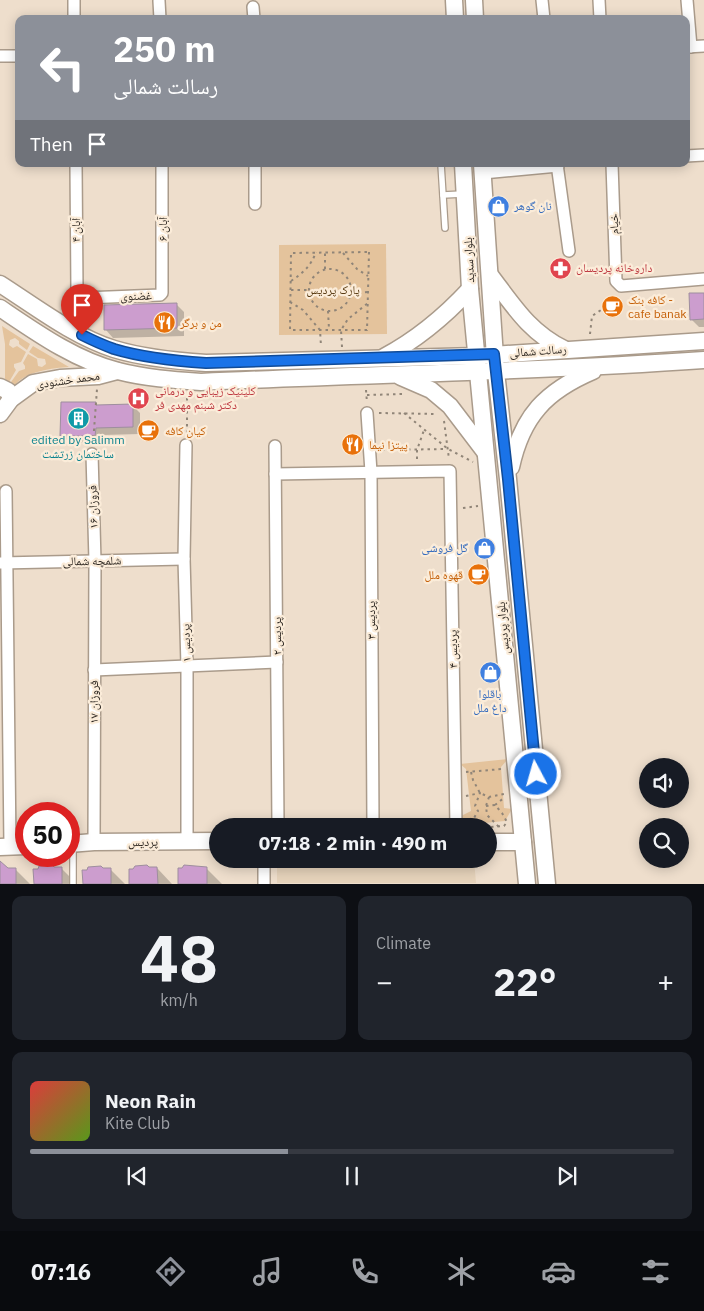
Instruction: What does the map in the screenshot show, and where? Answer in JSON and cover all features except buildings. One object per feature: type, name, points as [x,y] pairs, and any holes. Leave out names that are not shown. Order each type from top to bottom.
[{"type":"main road","points":[[454,0],[455,15]]},
{"type":"main road","points":[[474,0],[474,15]]},
{"type":"main road","name":"بلوار سدید","points":[[463,167],[470,289],[478,364]]},
{"type":"main road","name":"بلوار سدید","points":[[482,169],[496,372]]},
{"type":"main road","points":[[490,276],[520,315],[537,333],[566,350]]},
{"type":"main road","name":"رسالت شمالی","points":[[0,284],[82,335],[114,349],[168,361],[428,357],[478,364],[496,372],[704,360]]},
{"type":"main road","points":[[382,358],[406,345],[441,319],[470,289]]},
{"type":"main road","name":"رسالت شمالی","points":[[0,308],[80,357],[117,371],[162,379],[201,382],[428,374],[478,364],[494,354],[704,341]]},
{"type":"main road","points":[[473,311],[492,311]]},
{"type":"main road","points":[[534,352],[535,370]]},
{"type":"main road","points":[[428,357],[428,374]]},
{"type":"main road","name":"بلوار پردیس","points":[[478,364],[481,459],[491,506],[526,883]]},
{"type":"main road","points":[[508,479],[515,449],[530,417],[549,396],[570,381],[602,367]]},
{"type":"main road","name":"محمد خشنودی","points":[[0,414],[6,393],[42,381],[98,376],[117,371]]},
{"type":"main road","name":"بلوار پردیس","points":[[496,372],[508,479],[546,884]]},
{"type":"main road","points":[[397,375],[431,390],[450,406],[481,459]]},
{"type":"main road","points":[[491,506],[510,505]]},
{"type":"main road","name":"پردیس","points":[[80,843],[209,841]]},
{"type":"main road","points":[[497,842],[523,842]]},
{"type":"street","points":[[74,0],[74,15]]},
{"type":"street","points":[[542,0],[544,15]]},
{"type":"street","points":[[598,0],[600,15]]},
{"type":"street","points":[[687,0],[688,15]]},
{"type":"street","points":[[159,1],[160,15]]},
{"type":"street","points":[[690,47],[704,46]]},
{"type":"street","points":[[0,56],[15,56]]},
{"type":"street","points":[[690,156],[704,155]]},
{"type":"street","name":"آبان ۴","points":[[76,167],[77,291],[79,295]]},
{"type":"street","name":"آبان ۶","points":[[162,167],[162,293]]},
{"type":"street","points":[[255,167],[255,204]]},
{"type":"street","points":[[482,169],[520,167]]},
{"type":"street","points":[[558,167],[569,251]]},
{"type":"street","name":"خیام","points":[[612,167],[616,281],[618,284]]},
{"type":"street","points":[[618,284],[621,286],[704,279]]},
{"type":"street","name":"غضنوی","points":[[79,295],[84,298],[160,296],[162,293]]},
{"type":"street","name":"پردیس ۳","points":[[367,413],[371,472],[373,818]]},
{"type":"street","name":"پردیس ۱","points":[[186,444],[184,559],[187,666],[187,841]]},
{"type":"street","name":"پردیس ۲","points":[[275,446],[278,818]]},
{"type":"street","name":"فروزان ۱۶","points":[[92,454],[95,561]]},
{"type":"street","points":[[275,474],[450,471]]},
{"type":"street","name":"پردیس ۴","points":[[450,471],[456,818]]},
{"type":"street","points":[[3,847],[6,491]]},
{"type":"street","name":"شلمچه شمالی","points":[[4,563],[184,559]]},
{"type":"street","name":"فروزان ۱۷","points":[[94,842],[95,561]]},
{"type":"street","points":[[94,670],[277,662]]},
{"type":"street","points":[[264,868],[264,884]]},
{"type":"lane","points":[[441,167],[445,228]]},
{"type":"lane","points":[[443,195],[465,194]]},
{"type":"lane","points":[[72,867],[73,884]]},
{"type":"path","points":[[291,281],[312,264],[316,252]]},
{"type":"path","points":[[325,252],[325,269]]},
{"type":"path","points":[[325,252],[369,252],[367,330],[290,330],[291,253],[325,252]]},
{"type":"path","points":[[343,252],[357,269],[368,276]]},
{"type":"path","points":[[325,269],[338,270],[344,274],[349,279],[352,292],[346,305],[334,312],[320,311],[310,302],[308,290],[313,276],[325,269]]},
{"type":"path","points":[[588,348],[592,316],[610,304],[618,284]]},
{"type":"path","points":[[291,290],[308,290]]},
{"type":"path","points":[[352,292],[368,292]]},
{"type":"path","points":[[290,302],[303,310],[320,330],[322,360]]},
{"type":"path","points":[[342,359],[341,330],[348,319],[368,303]]},
{"type":"path","points":[[328,312],[329,330]]},
{"type":"path","points":[[92,454],[98,376]]},
{"type":"path","points":[[366,376],[367,413],[443,414]]},
{"type":"path","points":[[186,444],[187,381]]},
{"type":"path","points":[[366,395],[411,394]]},
{"type":"path","points":[[435,409],[443,414],[450,471]]},
{"type":"path","points":[[404,413],[448,449]]},
{"type":"path","points":[[418,472],[417,450],[424,430]]},
{"type":"path","points":[[370,450],[448,449],[481,459]]},
{"type":"path","points":[[450,509],[491,506]]},
{"type":"path","points":[[456,773],[516,768]]},
{"type":"path","points":[[471,772],[480,793],[475,806],[478,811],[474,818]]},
{"type":"path","points":[[456,797],[480,793],[489,797],[508,794],[496,805],[486,806]]},
{"type":"path","points":[[489,797],[486,806],[487,815],[498,827],[523,842]]},
{"type":"path","points":[[496,805],[507,822],[504,826],[498,827]]},
{"type":"shaded area","points":[[277,868],[475,868],[476,883],[277,883]]},
{"type":"green space","name":"پارک پردیس","points":[[386,244],[387,334],[279,335],[279,245]]},
{"type":"green space","points":[[2,326],[30,344],[27,350],[15,338],[10,340],[9,345],[13,348],[17,346],[26,352],[21,362],[14,364],[16,370],[9,382],[5,379],[5,344]]},
{"type":"green space","points":[[33,346],[69,367],[33,373],[15,385],[11,382],[19,371],[25,369],[23,363],[28,354],[37,359],[38,366],[42,367],[46,364],[45,359],[38,358],[29,352]]},
{"type":"green space","points":[[508,759],[501,767],[504,808],[512,809],[505,821],[497,822],[497,818],[461,818],[461,816],[471,811],[466,769],[460,764]]},
{"type":"place","name":"نان گوهر","points":[[498,206]]},
{"type":"place","name":"داروخانه پردیسان","points":[[560,268]]},
{"type":"place","name":"کافه بنک - cafe banak","points":[[612,307]]},
{"type":"place","name":"من و برگر","points":[[164,323]]},
{"type":"place","name":"کلینیک زیبایی و درمانی دکتر شبنم مهدی فر","points":[[139,398]]},
{"type":"place","name":"edited by Salimm ساختمان زرتشت","points":[[78,419]]},
{"type":"place","name":"کیان کافه","points":[[149,431]]},
{"type":"place","name":"پیتزا نیما","points":[[353,445]]},
{"type":"place","name":"گل فروشی","points":[[484,548]]},
{"type":"place","name":"قهوه ملل","points":[[479,575]]},
{"type":"place","name":"باقلوا داغ ملل","points":[[490,673]]},
{"type":"route","points":[[82,335],[114,349],[168,361],[206,363],[494,354],[536,774]]}]
